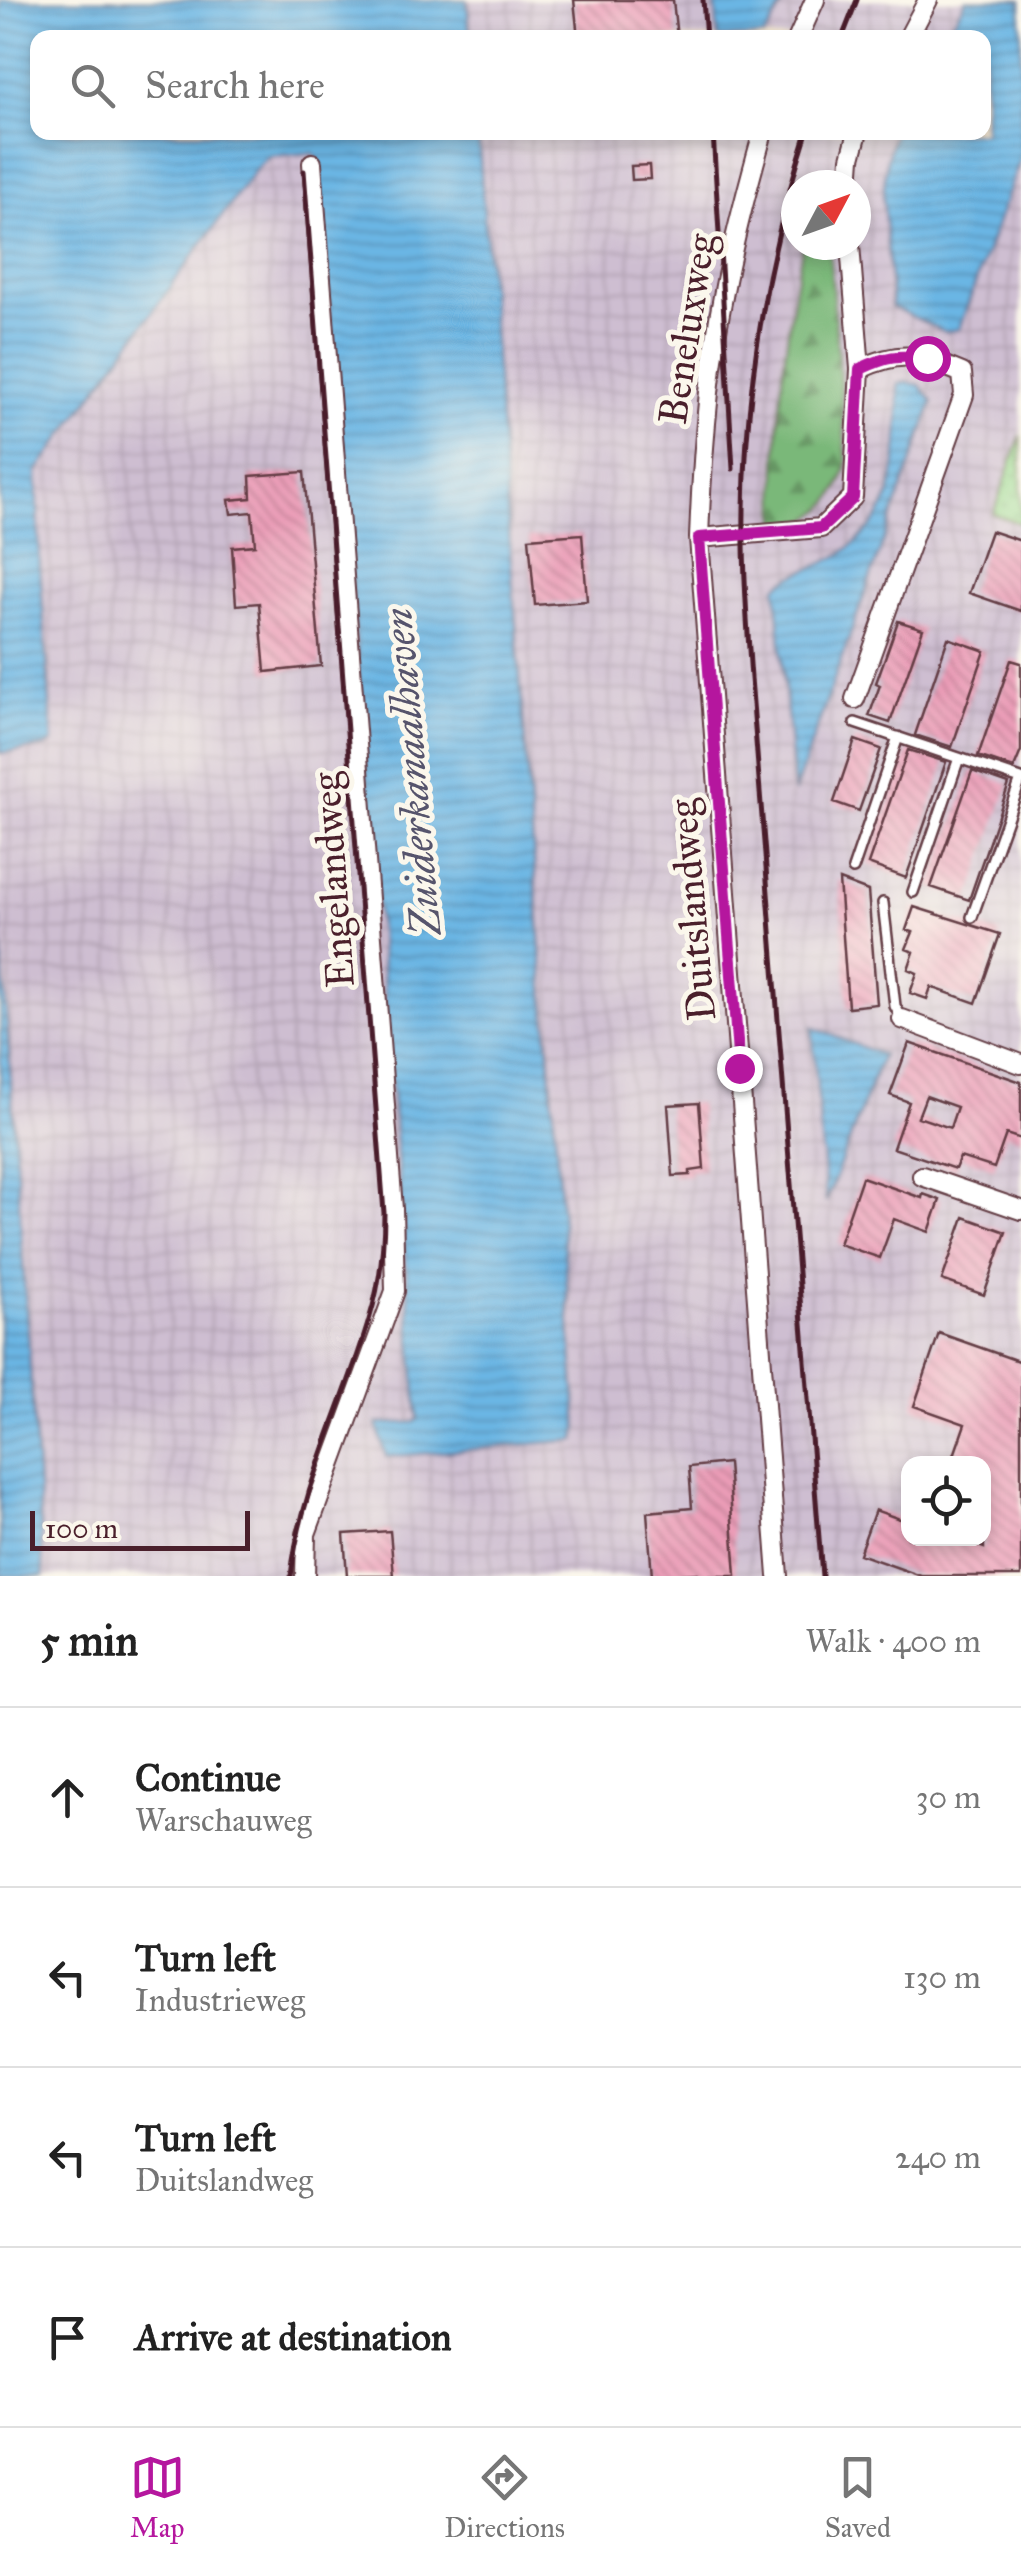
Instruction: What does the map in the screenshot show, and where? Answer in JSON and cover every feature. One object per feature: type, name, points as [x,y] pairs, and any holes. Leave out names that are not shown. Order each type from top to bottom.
[{"type":"street","points":[[802,30],[815,0]]},
{"type":"street","points":[[912,30],[928,0]]},
{"type":"street","name":"Beneluxweg","points":[[699,538],[702,464],[716,333],[744,197],[761,140]]},
{"type":"street","points":[[850,170],[856,140]]},
{"type":"street","name":"Engelandweg","points":[[305,1576],[306,1534],[395,1291],[393,1209],[312,163]]},
{"type":"street","points":[[699,538],[821,528],[853,498],[860,369],[851,260]]},
{"type":"street","points":[[855,699],[964,395],[962,373],[927,358],[885,357],[860,369]]},
{"type":"street","name":"Duitslandweg","points":[[699,538],[778,1576]]},
{"type":"street","points":[[902,1019],[1021,1064]]},
{"type":"street","points":[[922,1176],[1021,1210]]},
{"type":"lane","points":[[855,723],[1021,779],[972,918]]},
{"type":"lane","points":[[853,869],[898,737]]},
{"type":"lane","points":[[913,892],[959,758]]},
{"type":"lane","points":[[882,902],[895,1006],[902,1019]]},
{"type":"shaded area","points":[[75,0],[1021,0],[1021,1576],[0,1576],[0,326],[43,140],[991,140],[991,30],[69,30]]},
{"type":"green space","points":[[800,260],[830,260],[847,464],[837,490],[819,513],[802,522],[777,524],[777,454]]},
{"type":"green space","points":[[1021,435],[1021,524],[993,514]]},
{"type":"water","name":"Zuiderkanaalhaven","points":[[0,0],[467,0],[469,30],[30,30],[30,140],[479,140],[576,1440],[386,1457],[377,1424],[418,1419],[317,157],[313,153],[270,156],[259,165],[37,472],[53,742],[45,747],[0,753]]},
{"type":"water","points":[[715,0],[786,0],[768,30],[717,30]]},
{"type":"water","points":[[966,0],[1021,0],[1021,157],[959,329],[945,332],[892,307],[883,195],[892,140],[991,140],[991,30],[948,30]]},
{"type":"water","points":[[898,384],[920,385],[933,402],[794,793],[776,587],[845,551],[879,515],[895,466]]},
{"type":"water","points":[[0,916],[44,1576],[0,1576]]},
{"type":"water","points":[[812,1027],[882,1055],[826,1202]]},
{"type":"building","points":[[574,0],[673,0],[676,30],[577,30]]},
{"type":"building","points":[[649,165],[650,179],[632,180],[631,166]]},
{"type":"building","points":[[304,472],[321,666],[265,672],[259,603],[236,605],[232,547],[255,545],[252,512],[231,514],[229,500],[251,498],[250,476]]},
{"type":"building","points":[[991,531],[1021,541],[1021,611],[969,593]]},
{"type":"building","points":[[582,534],[587,601],[535,605],[529,538]]},
{"type":"building","points":[[898,621],[923,629],[890,723],[869,716]]},
{"type":"building","points":[[948,638],[985,651],[952,747],[915,735]]},
{"type":"building","points":[[1011,660],[1021,663],[1021,751],[1014,768],[978,756]]},
{"type":"building","points":[[855,740],[881,749],[859,811],[834,802]]},
{"type":"building","points":[[908,750],[946,762],[906,878],[868,864]]},
{"type":"building","points":[[972,771],[1009,784],[969,900],[931,887]]},
{"type":"building","points":[[839,880],[868,891],[877,1004],[848,1007]]},
{"type":"building","points":[[914,907],[1000,934],[976,1003],[931,987],[927,999],[910,993],[917,973],[908,969],[914,952],[906,949],[913,932],[906,930]]},
{"type":"building","points":[[909,1043],[1021,1082],[1021,1139],[1006,1134],[994,1168],[960,1157],[955,1169],[893,1148],[909,1102],[890,1095]],"holes":[[[926,1096],[957,1107],[950,1128],[918,1117]]]},
{"type":"building","points":[[699,1103],[704,1169],[673,1176],[668,1105]]},
{"type":"building","points":[[862,1177],[922,1198],[923,1194],[940,1200],[929,1232],[894,1219],[880,1258],[839,1244]]},
{"type":"building","points":[[964,1217],[1006,1232],[984,1295],[942,1280]]},
{"type":"building","points":[[939,1333],[1021,1362],[1021,1576],[921,1576],[859,1554],[875,1510],[901,1519],[901,1546],[991,1546],[991,1456],[954,1456],[965,1424],[914,1406]]},
{"type":"building","points":[[728,1463],[736,1576],[652,1576],[647,1512],[692,1508],[689,1467]]},
{"type":"building","points":[[390,1531],[394,1576],[347,1576],[344,1534]]},
{"type":"railway","points":[[703,0],[705,30]]},
{"type":"railway","points":[[845,30],[857,0]]},
{"type":"railway","points":[[713,140],[733,469]]},
{"type":"railway","points":[[805,140],[781,224],[762,318],[749,414],[744,530],[751,678],[822,1576]]},
{"type":"railway","points":[[291,1576],[313,1478],[373,1307],[381,1267],[384,1213],[304,171]]},
{"type":"route","points":[[739,1068],[699,538],[821,528],[853,498],[860,369],[885,357],[927,358]]}]
